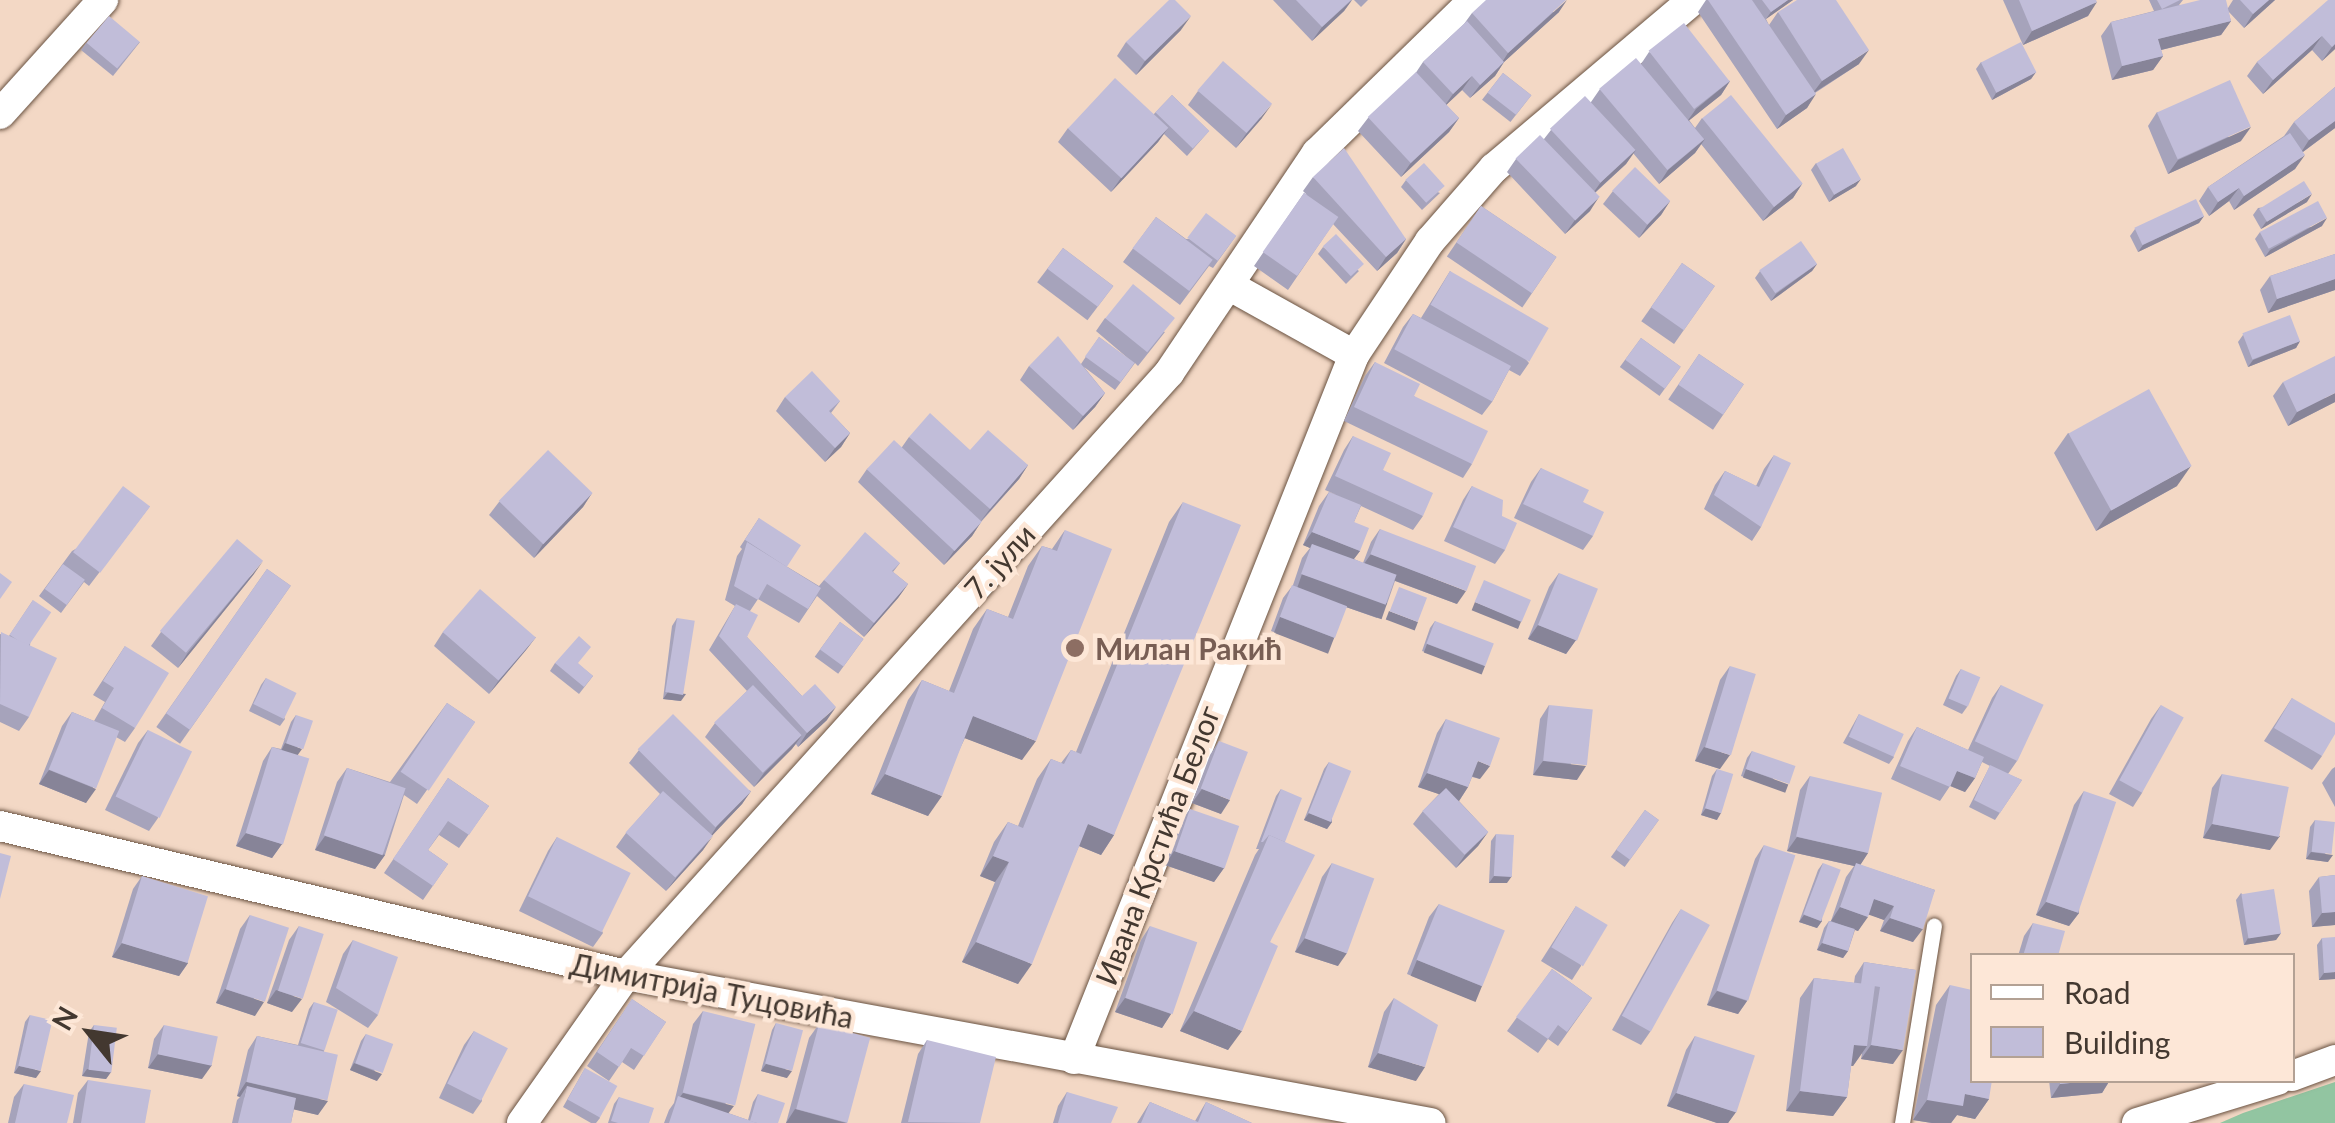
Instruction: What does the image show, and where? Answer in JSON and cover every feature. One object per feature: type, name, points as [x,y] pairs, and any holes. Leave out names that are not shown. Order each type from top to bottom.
[{"type":"street","points":[[0,114],[103,0]]},
{"type":"street","name":"7. јули","points":[[522,1123],[626,975],[1169,373],[1317,154],[1474,0]]},
{"type":"street","name":"Ивана Крстића Белог","points":[[1074,1059],[1354,354],[1430,242],[1494,168],[1692,0]]},
{"type":"street","points":[[1230,286],[1354,354]]},
{"type":"street","name":"Димитрија Туцовића","points":[[0,826],[626,975],[1074,1059],[1286,1111],[1430,1123]]},
{"type":"street","points":[[2295,1075],[2335,1060]]},
{"type":"street","points":[[2137,1123],[2268,1083]]},
{"type":"lane","points":[[1902,1123],[1934,926]]},
{"type":"green space","points":[[2335,1082],[2335,1123],[2220,1123],[2243,1113]]},
{"type":"building","points":[[1169,0],[1175,0],[1191,16],[1145,61],[1126,42]]},
{"type":"building","points":[[1296,0],[1351,0],[1322,27]]},
{"type":"building","points":[[1486,0],[1566,0],[1508,53],[1472,13]]},
{"type":"building","points":[[1708,0],[1752,0],[1816,94],[1786,115]]},
{"type":"building","points":[[1762,0],[1788,0],[1771,12]]},
{"type":"building","points":[[1797,0],[1836,0],[1869,50],[1822,81],[1778,12]]},
{"type":"building","points":[[2019,0],[2096,0],[2097,2],[2032,31]]},
{"type":"building","points":[[2157,0],[2180,0],[2162,9]]},
{"type":"building","points":[[2200,0],[2226,0],[2231,21],[2158,39],[2163,56],[2122,66],[2111,22]]},
{"type":"building","points":[[2240,0],[2269,0],[2253,14]]},
{"type":"building","points":[[2328,0],[2335,0],[2335,44],[2332,47],[2322,36],[2273,80],[2257,62]]},
{"type":"building","points":[[109,16],[140,42],[117,69],[87,43]]},
{"type":"building","points":[[1467,21],[1504,62],[1480,85],[1472,76],[1453,94],[1423,62]]},
{"type":"building","points":[[1684,23],[1730,81],[1694,109],[1649,51]]},
{"type":"building","points":[[2021,42],[2036,72],[1996,93],[1981,62]]},
{"type":"building","points":[[1636,58],[1704,139],[1667,170],[1599,89]]},
{"type":"building","points":[[1223,61],[1272,104],[1246,133],[1197,90]]},
{"type":"building","points":[[1416,72],[1459,118],[1411,163],[1368,117]]},
{"type":"building","points":[[1503,73],[1531,95],[1516,115],[1488,93]]},
{"type":"building","points":[[1115,78],[1168,128],[1121,178],[1068,128]]},
{"type":"building","points":[[2230,80],[2251,127],[2178,159],[2157,113]]},
{"type":"building","points":[[2335,87],[2335,121],[2309,140],[2294,122]]},
{"type":"building","points":[[1172,95],[1209,131],[1193,148],[1155,112]]},
{"type":"building","points":[[1731,95],[1803,184],[1774,207],[1702,118]]},
{"type":"building","points":[[1585,96],[1635,150],[1600,183],[1550,129]]},
{"type":"building","points":[[2290,133],[2305,155],[2244,196],[2239,188],[2218,202],[2208,187]]},
{"type":"building","points":[[1540,135],[1600,197],[1575,220],[1516,159]]},
{"type":"building","points":[[1344,148],[1406,239],[1386,257],[1313,177]]},
{"type":"building","points":[[1843,148],[1861,179],[1834,195],[1816,164]]},
{"type":"building","points":[[1424,163],[1445,186],[1426,203],[1405,180]]},
{"type":"building","points":[[1635,167],[1670,201],[1647,225],[1612,191]]},
{"type":"building","points":[[2304,181],[2312,194],[2267,222],[2259,209]]},
{"type":"building","points":[[1304,193],[1338,217],[1297,276],[1263,252]]},
{"type":"building","points":[[2196,199],[2204,216],[2142,245],[2134,228]]},
{"type":"building","points":[[2318,201],[2327,218],[2269,249],[2260,232]]},
{"type":"building","points":[[1481,206],[1556,257],[1532,293],[1456,242]]},
{"type":"building","points":[[1206,213],[1236,236],[1218,261],[1187,238]]},
{"type":"building","points":[[1156,217],[1213,260],[1189,291],[1133,248]]},
{"type":"building","points":[[1336,234],[1364,264],[1351,276],[1323,246]]},
{"type":"building","points":[[1801,241],[1817,264],[1775,293],[1759,270]]},
{"type":"building","points":[[1063,248],[1113,286],[1098,307],[1047,269]]},
{"type":"building","points":[[2335,254],[2335,279],[2277,299],[2270,276]]},
{"type":"building","points":[[1682,263],[1715,286],[1684,330],[1651,307]]},
{"type":"building","points":[[1450,271],[1549,328],[1529,362],[1430,305]]},
{"type":"building","points":[[1133,284],[1175,318],[1147,352],[1105,318]]},
{"type":"building","points":[[1413,314],[1511,366],[1492,401],[1394,349]]},
{"type":"building","points":[[2290,315],[2300,341],[2252,359],[2242,333]]},
{"type":"building","points":[[1058,336],[1105,393],[1083,416],[1029,366]]},
{"type":"building","points":[[1099,337],[1135,363],[1120,382],[1085,356]]},
{"type":"building","points":[[1641,338],[1681,367],[1665,389],[1625,360]]},
{"type":"building","points":[[1699,354],[1744,384],[1723,415],[1678,385]]},
{"type":"building","points":[[2335,356],[2335,393],[2297,412],[2283,382]]},
{"type":"building","points":[[1375,362],[1420,384],[1414,396],[1488,431],[1472,464],[1354,407]]},
{"type":"building","points":[[812,371],[840,401],[829,411],[850,433],[835,448],[785,397]]},
{"type":"building","points":[[2149,389],[2192,466],[2111,511],[2069,434]]},
{"type":"building","points":[[930,413],[970,450],[988,430],[1028,465],[990,509],[909,437]]},
{"type":"building","points":[[1353,436],[1391,453],[1383,470],[1433,493],[1423,516],[1335,476]]},
{"type":"building","points":[[894,440],[982,522],[954,551],[867,469]]},
{"type":"building","points":[[548,450],[593,493],[543,544],[499,501]]},
{"type":"building","points":[[1774,455],[1791,463],[1761,527],[1714,495],[1725,471],[1759,487]]},
{"type":"building","points":[[1541,468],[1589,490],[1583,502],[1604,512],[1593,536],[1523,504]]},
{"type":"building","points":[[123,486],[150,506],[100,573],[73,552]]},
{"type":"building","points":[[1472,486],[1503,500],[1502,516],[1517,523],[1505,550],[1453,527]]},
{"type":"building","points":[[1329,492],[1361,505],[1354,522],[1369,528],[1360,551],[1312,532]]},
{"type":"building","points":[[1183,502],[1241,525],[1114,835],[1088,824],[1032,964],[976,942],[1009,862],[993,856],[1008,822],[1023,828],[1051,759],[1064,764],[1071,750],[1081,754]]},
{"type":"building","points":[[759,518],[801,545],[787,567],[745,540]]},
{"type":"building","points":[[1380,529],[1476,566],[1466,591],[1370,554]]},
{"type":"building","points":[[1065,530],[1112,549],[1036,741],[973,716],[942,796],[885,774],[922,680],[954,693],[987,609],[1013,619],[1042,546],[1057,551]]},
{"type":"building","points":[[865,532],[900,563],[892,571],[908,584],[874,623],[824,580]]},
{"type":"building","points":[[237,539],[263,561],[186,653],[160,631]]},
{"type":"building","points":[[747,542],[821,588],[808,609],[767,584],[758,600],[734,586]]},
{"type":"building","points":[[1312,544],[1397,575],[1386,605],[1301,574]]},
{"type":"building","points":[[63,564],[85,580],[67,605],[45,589]]},
{"type":"building","points":[[267,569],[291,586],[190,730],[166,713]]},
{"type":"building","points":[[0,573],[12,582],[0,599]]},
{"type":"building","points":[[1559,573],[1598,589],[1577,641],[1538,625]]},
{"type":"building","points":[[1484,580],[1531,600],[1522,622],[1475,602]]},
{"type":"building","points":[[1292,585],[1347,606],[1335,638],[1280,617]]},
{"type":"building","points":[[1399,587],[1427,598],[1418,622],[1390,611]]},
{"type":"building","points":[[480,589],[536,638],[498,681],[443,632]]},
{"type":"building","points":[[33,600],[51,612],[28,647],[10,635]]},
{"type":"building","points":[[736,604],[758,615],[747,637],[802,696],[815,684],[836,707],[807,733],[719,636]]},
{"type":"building","points":[[677,618],[695,621],[683,695],[665,692]]},
{"type":"building","points":[[1435,621],[1494,644],[1485,666],[1426,643]]},
{"type":"building","points":[[840,622],[863,639],[843,667],[820,650]]},
{"type":"building","points":[[1,632],[57,658],[29,717],[0,704]]},
{"type":"building","points":[[579,636],[591,647],[578,663],[593,676],[584,687],[555,663]]},
{"type":"building","points":[[125,646],[169,673],[135,728],[102,708],[114,688],[103,681]]},
{"type":"building","points":[[1730,666],[1756,674],[1731,755],[1705,747]]},
{"type":"building","points":[[1961,669],[1980,677],[1968,707],[1948,698]]},
{"type":"building","points":[[266,678],[297,693],[284,719],[253,704]]},
{"type":"building","points":[[753,685],[802,735],[763,773],[714,723]]},
{"type":"building","points":[[2001,685],[2044,705],[2017,761],[1975,741]]},
{"type":"building","points":[[2292,698],[2335,723],[2335,734],[2322,756],[2274,728]]},
{"type":"building","points":[[447,703],[475,722],[429,791],[401,772]]},
{"type":"building","points":[[1549,705],[1593,710],[1587,765],[1543,761]]},
{"type":"building","points":[[2161,705],[2184,718],[2142,793],[2119,780]]},
{"type":"building","points":[[72,712],[119,731],[96,789],[49,769]]},
{"type":"building","points":[[673,714],[751,792],[715,827],[638,749]]},
{"type":"building","points":[[1859,714],[1904,734],[1894,757],[1849,737]]},
{"type":"building","points":[[296,715],[313,721],[303,749],[286,743]]},
{"type":"building","points":[[1446,719],[1500,738],[1490,766],[1478,761],[1468,787],[1427,773]]},
{"type":"building","points":[[1917,727],[1984,757],[1975,778],[1957,771],[1950,787],[1900,766]]},
{"type":"building","points":[[148,730],[192,751],[160,818],[116,797]]},
{"type":"building","points":[[1219,741],[1248,752],[1230,800],[1201,789]]},
{"type":"building","points":[[272,747],[309,758],[283,844],[246,833]]},
{"type":"building","points":[[1752,751],[1795,766],[1789,784],[1746,769]]},
{"type":"building","points":[[1329,762],[1351,771],[1331,822],[1308,813]]},
{"type":"building","points":[[1990,765],[2022,780],[2000,813],[1974,800]]},
{"type":"building","points":[[347,768],[406,788],[383,855],[324,835]]},
{"type":"building","points":[[1717,769],[1733,774],[1721,813],[1705,808]]},
{"type":"building","points":[[2222,774],[2289,787],[2279,837],[2212,824]]},
{"type":"building","points":[[1810,776],[1882,793],[1868,853],[1796,836]]},
{"type":"building","points":[[448,778],[489,806],[469,835],[448,821],[428,850],[448,864],[433,886],[393,859]]},
{"type":"building","points":[[1446,788],[1488,832],[1465,855],[1422,811]]},
{"type":"building","points":[[1281,789],[1302,798],[1285,842],[1269,835],[1261,842]]},
{"type":"building","points":[[663,791],[713,836],[675,877],[626,833]]},
{"type":"building","points":[[2084,791],[2116,802],[2078,913],[2046,902]]},
{"type":"building","points":[[1190,809],[1239,826],[1225,868],[1175,852]]},
{"type":"building","points":[[1645,810],[1659,820],[1630,860],[1616,850]]},
{"type":"building","points":[[2315,820],[2335,822],[2332,854],[2312,852]]},
{"type":"building","points":[[1496,834],[1514,835],[1512,877],[1494,876]]},
{"type":"building","points":[[1269,835],[1315,855],[1270,942],[1278,946],[1242,1031],[1194,1011]]},
{"type":"building","points":[[557,837],[631,873],[602,932],[528,896]]},
{"type":"building","points":[[1764,845],[1795,855],[1748,1001],[1717,991]]},
{"type":"building","points":[[0,853],[11,856],[0,899]]},
{"type":"building","points":[[1332,863],[1374,878],[1347,954],[1305,938]]},
{"type":"building","points":[[1823,863],[1841,870],[1821,921],[1803,914]]},
{"type":"building","points":[[1856,863],[1935,890],[1923,929],[1890,918],[1894,906],[1874,899],[1868,917],[1840,907]]},
{"type":"building","points":[[2335,875],[2335,912],[2322,913],[2319,877]]},
{"type":"building","points":[[142,876],[208,896],[188,963],[122,943]]},
{"type":"building","points":[[2274,889],[2281,933],[2248,939],[2241,894]]},
{"type":"building","points":[[1439,904],[1505,931],[1482,986],[1417,960]]},
{"type":"building","points":[[1576,906],[1608,925],[1583,966],[1551,947]]},
{"type":"building","points":[[1681,909],[1710,925],[1651,1032],[1622,1016]]},
{"type":"building","points":[[250,915],[289,928],[265,1002],[226,989]]},
{"type":"building","points":[[1829,921],[1855,929],[1848,951],[1822,943]]},
{"type":"building","points":[[2033,923],[2065,931],[2059,953],[2024,953]]},
{"type":"building","points":[[299,926],[324,934],[303,999],[278,991]]},
{"type":"building","points":[[1150,926],[1197,942],[1173,1014],[1125,998]]},
{"type":"building","points":[[2335,937],[2335,972],[2324,973],[2322,938]]},
{"type":"building","points":[[353,940],[398,957],[378,1015],[336,988]]},
{"type":"building","points":[[1864,962],[1916,970],[1903,1050],[1871,1045],[1880,987],[1861,984]]},
{"type":"building","points":[[1552,969],[1592,998],[1567,1032],[1558,1025],[1548,1039],[1516,1017]]},
{"type":"building","points":[[1814,978],[1875,985],[1867,1046],[1854,1045],[1847,1097],[1800,1091]]},
{"type":"building","points":[[1950,985],[1970,990],[1970,1083],[1992,1083],[1989,1099],[1965,1094],[1963,1106],[1927,1100]]},
{"type":"building","points":[[1394,998],[1438,1025],[1425,1067],[1378,1053]]},
{"type":"building","points":[[632,999],[666,1022],[644,1056],[631,1048],[619,1067],[597,1052]]},
{"type":"building","points":[[314,1002],[338,1010],[324,1051],[301,1043]]},
{"type":"building","points":[[703,1011],[755,1024],[735,1106],[683,1093]]},
{"type":"building","points":[[30,1015],[52,1020],[41,1071],[18,1066]]},
{"type":"building","points":[[776,1023],[803,1030],[792,1071],[765,1064]]},
{"type":"building","points":[[819,1024],[870,1038],[847,1123],[796,1109]]},
{"type":"building","points":[[94,1025],[117,1028],[111,1072],[89,1070]]},
{"type":"building","points":[[164,1025],[218,1036],[212,1066],[158,1054]]},
{"type":"building","points":[[474,1031],[508,1048],[481,1101],[447,1084]]},
{"type":"building","points":[[366,1034],[393,1044],[383,1073],[355,1063]]},
{"type":"building","points":[[257,1036],[338,1055],[327,1100],[246,1082]]},
{"type":"building","points":[[1695,1036],[1755,1055],[1736,1113],[1676,1093]]},
{"type":"building","points":[[927,1040],[996,1057],[980,1123],[908,1122]]},
{"type":"building","points":[[585,1068],[617,1086],[600,1117],[568,1099]]},
{"type":"building","points":[[88,1080],[151,1090],[145,1123],[81,1123]]},
{"type":"building","points":[[24,1084],[74,1095],[67,1123],[15,1123]]},
{"type":"building","points":[[247,1086],[296,1098],[291,1123],[238,1123]]},
{"type":"building","points":[[1067,1092],[1118,1107],[1111,1123],[1058,1123]]},
{"type":"building","points":[[758,1094],[785,1103],[778,1123],[750,1121]]},
{"type":"building","points":[[678,1096],[757,1123],[669,1123]]},
{"type":"building","points":[[619,1097],[654,1108],[649,1123],[611,1121]]},
{"type":"building","points":[[1150,1102],[1198,1122],[1206,1102],[1252,1123],[1141,1123]]},
{"type":"place","name":"Милан Ракић","points":[[1075,648]]}]
